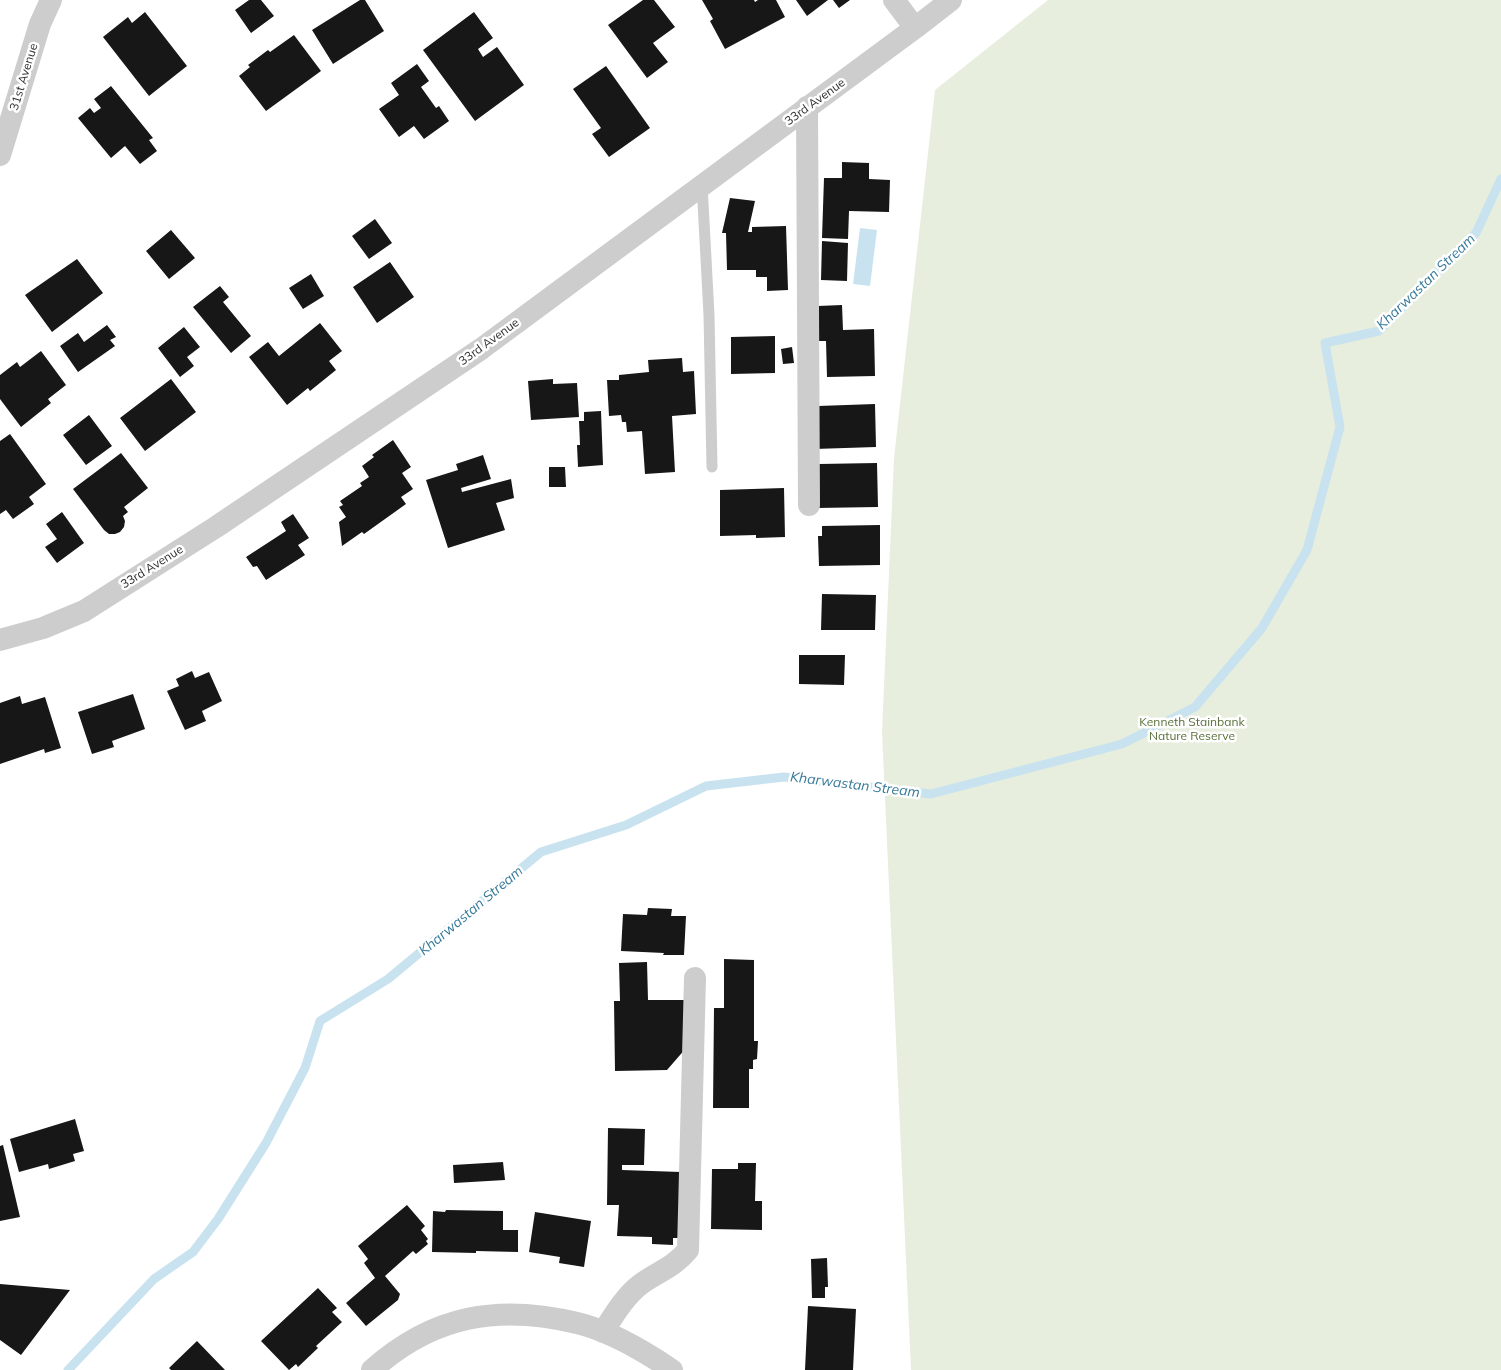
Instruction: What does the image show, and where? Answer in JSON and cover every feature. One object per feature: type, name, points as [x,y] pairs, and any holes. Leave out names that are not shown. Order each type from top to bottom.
[{"type":"street","name":"31st Avenue","points":[[0,155],[40,24],[51,0]]},
{"type":"street","points":[[894,0],[916,28]]},
{"type":"street","name":"33rd Avenue","points":[[0,640],[43,628],[84,611],[216,527],[481,349],[702,184],[916,28],[951,0]]},
{"type":"street","points":[[807,107],[809,505]]},
{"type":"street","points":[[603,1332],[616,1312],[641,1284],[672,1266],[688,1250],[695,978]]},
{"type":"street","points":[[372,1370],[402,1346],[431,1330],[450,1322],[503,1314],[536,1316],[578,1323],[630,1344],[665,1368]]},
{"type":"lane","points":[[702,184],[709,315],[712,467]]},
{"type":"green space","name":"Kenneth Stainbank Nature Reserve","points":[[1048,0],[1501,0],[1501,1370],[911,1370],[882,732],[894,458],[935,90]]},
{"type":"water","points":[[860,228],[877,230],[870,286],[853,284]]},
{"type":"building","points":[[249,0],[261,0],[274,16],[251,33],[235,10]]},
{"type":"building","points":[[360,0],[365,0],[384,31],[333,64],[312,30]]},
{"type":"building","points":[[643,0],[654,0],[675,27],[653,43],[668,62],[647,78],[608,25]]},
{"type":"building","points":[[702,0],[754,0],[755,2],[758,0],[776,0],[785,17],[725,49],[710,21],[713,19]]},
{"type":"building","points":[[796,0],[828,0],[807,16]]},
{"type":"building","points":[[833,0],[850,0],[839,8]]},
{"type":"building","points":[[145,12],[187,66],[149,96],[103,37],[128,17],[132,23]]},
{"type":"building","points":[[474,12],[493,38],[478,49],[483,57],[497,47],[524,85],[475,121],[423,50]]},
{"type":"building","points":[[294,35],[321,71],[266,111],[239,76],[250,67],[248,65],[268,50],[270,52]]},
{"type":"building","points":[[417,64],[429,81],[421,87],[436,108],[439,106],[449,121],[424,139],[414,126],[399,137],[379,109],[399,95],[391,83]]},
{"type":"building","points":[[606,66],[650,128],[609,157],[592,134],[601,128],[573,89]]},
{"type":"building","points":[[111,86],[153,138],[149,140],[157,151],[140,164],[125,146],[111,158],[78,118],[90,108],[94,113],[101,108],[94,99]]},
{"type":"building","points":[[842,162],[869,163],[869,179],[890,180],[889,212],[849,211],[848,239],[822,238],[824,178],[842,178]]},
{"type":"building","points":[[730,198],[755,201],[748,232],[752,232],[752,227],[786,226],[788,290],[767,291],[767,277],[756,277],[756,270],[727,270],[726,233],[722,233]]},
{"type":"building","points":[[375,219],[392,243],[369,259],[352,236]]},
{"type":"building","points":[[171,230],[195,258],[169,279],[146,251]]},
{"type":"building","points":[[822,241],[848,243],[847,281],[821,280]]},
{"type":"building","points":[[77,259],[103,293],[52,332],[25,295]]},
{"type":"building","points":[[390,262],[414,297],[377,323],[353,287]]},
{"type":"building","points":[[311,274],[324,296],[303,309],[289,288]]},
{"type":"building","points":[[220,286],[229,297],[223,302],[251,336],[231,353],[193,307]]},
{"type":"building","points":[[842,305],[843,330],[874,329],[875,376],[827,377],[826,341],[819,341],[818,306]]},
{"type":"building","points":[[320,323],[342,351],[329,361],[336,370],[310,391],[308,388],[287,405],[249,357],[268,342],[279,356]]},
{"type":"building","points":[[107,325],[116,337],[110,340],[115,346],[78,372],[60,346],[78,333],[84,342]]},
{"type":"building","points":[[184,327],[200,347],[187,357],[194,366],[180,377],[158,348]]},
{"type":"building","points":[[775,336],[775,373],[731,374],[731,337]]},
{"type":"building","points":[[792,347],[794,363],[783,364],[781,349]]},
{"type":"building","points":[[41,351],[66,385],[48,399],[51,403],[21,427],[0,399],[0,375],[17,362],[20,367]]},
{"type":"building","points":[[682,358],[683,372],[694,371],[696,414],[672,416],[675,472],[645,474],[642,431],[627,432],[626,422],[622,422],[621,415],[609,416],[607,380],[619,380],[619,375],[649,372],[648,360]]},
{"type":"building","points":[[171,379],[196,412],[145,451],[120,418]]},
{"type":"building","points":[[553,379],[553,384],[577,383],[579,417],[531,420],[528,381]]},
{"type":"building","points":[[875,404],[876,447],[814,449],[818,406]]},
{"type":"building","points":[[601,411],[603,465],[578,467],[577,445],[580,445],[579,421],[584,421],[584,412]]},
{"type":"building","points":[[89,415],[112,446],[86,465],[63,435]]},
{"type":"building","points":[[10,434],[46,484],[29,497],[34,504],[13,519],[6,510],[0,514],[0,441]]},
{"type":"building","points":[[393,440],[411,467],[402,473],[413,489],[401,497],[406,504],[364,534],[362,532],[342,546],[339,522],[346,517],[339,507],[343,505],[340,501],[362,486],[360,483],[369,477],[362,466],[374,457],[372,455]]},
{"type":"building","points":[[121,453],[148,488],[124,507],[128,512],[123,516],[125,521],[124,527],[120,532],[109,534],[73,489]]},
{"type":"building","points":[[483,455],[491,479],[461,488],[462,492],[511,479],[514,498],[496,503],[505,530],[448,548],[426,480],[458,470],[456,464]]},
{"type":"building","points":[[877,463],[878,507],[816,508],[819,464]]},
{"type":"building","points":[[549,467],[565,467],[566,487],[549,487]]},
{"type":"building","points":[[784,488],[785,537],[756,538],[756,535],[720,536],[720,490]]},
{"type":"building","points":[[62,512],[84,543],[57,563],[45,547],[57,539],[46,524]]},
{"type":"building","points":[[293,514],[309,538],[298,545],[305,555],[266,580],[257,566],[253,567],[246,557],[286,531],[281,522]]},
{"type":"building","points":[[880,525],[880,565],[819,566],[818,536],[822,536],[822,526]]},
{"type":"building","points":[[822,594],[876,595],[875,630],[821,630]]},
{"type":"building","points":[[799,655],[845,655],[844,685],[799,684]]},
{"type":"building","points":[[192,671],[195,678],[209,672],[222,701],[202,711],[206,721],[185,730],[167,691],[179,686],[176,679]]},
{"type":"building","points":[[133,694],[145,729],[112,741],[114,747],[92,754],[78,712]]},
{"type":"building","points":[[20,696],[22,704],[45,697],[61,748],[45,753],[44,749],[0,764],[0,703]]},
{"type":"building","points":[[648,908],[672,909],[671,916],[686,916],[684,955],[621,951],[623,914],[647,915]]},
{"type":"building","points":[[724,959],[754,960],[754,1041],[758,1041],[757,1059],[753,1060],[753,1069],[749,1069],[749,1108],[713,1108],[714,1008],[724,1008]]},
{"type":"building","points":[[647,962],[648,1000],[685,1000],[687,1047],[667,1070],[615,1071],[614,1001],[620,1001],[619,963]]},
{"type":"building","points":[[75,1119],[84,1151],[73,1154],[75,1161],[49,1169],[48,1164],[19,1172],[10,1139]]},
{"type":"building","points":[[608,1128],[645,1129],[644,1165],[622,1165],[622,1170],[681,1172],[679,1238],[673,1238],[673,1245],[652,1244],[652,1237],[617,1236],[619,1205],[607,1205]]},
{"type":"building","points":[[3,1145],[20,1217],[0,1221],[0,1146]]},
{"type":"building","points":[[503,1162],[505,1180],[454,1183],[453,1165]]},
{"type":"building","points":[[738,1163],[756,1163],[755,1201],[762,1201],[762,1230],[711,1229],[712,1169],[738,1169]]},
{"type":"building","points":[[407,1205],[425,1226],[421,1230],[428,1239],[426,1241],[428,1244],[416,1254],[413,1251],[385,1276],[400,1294],[398,1300],[366,1326],[346,1303],[375,1278],[364,1263],[368,1259],[358,1246]]},
{"type":"building","points":[[446,1210],[503,1211],[503,1230],[518,1230],[518,1252],[432,1252],[433,1211],[445,1212]]},
{"type":"building","points":[[535,1212],[591,1221],[584,1267],[559,1263],[560,1257],[529,1252]]},
{"type":"building","points":[[827,1258],[828,1287],[825,1287],[825,1298],[812,1298],[811,1259]]},
{"type":"building","points":[[0,1284],[70,1290],[21,1355],[0,1340]]},
{"type":"building","points":[[318,1288],[337,1308],[332,1312],[342,1322],[316,1346],[318,1348],[298,1367],[296,1364],[289,1370],[261,1341]]},
{"type":"building","points":[[808,1306],[856,1309],[853,1370],[805,1370]]},
{"type":"building","points":[[197,1341],[225,1370],[171,1370],[169,1368]]},
{"type":"waterway","name":"Kharwastan Stream","points":[[68,1370],[154,1279],[193,1252],[218,1219],[266,1143],[305,1068],[320,1021],[388,979],[541,852],[626,825],[706,786],[784,777],[931,794],[1122,744],[1195,707],[1262,628],[1307,550],[1340,427],[1325,343],[1379,331],[1476,233],[1501,179]]}]
